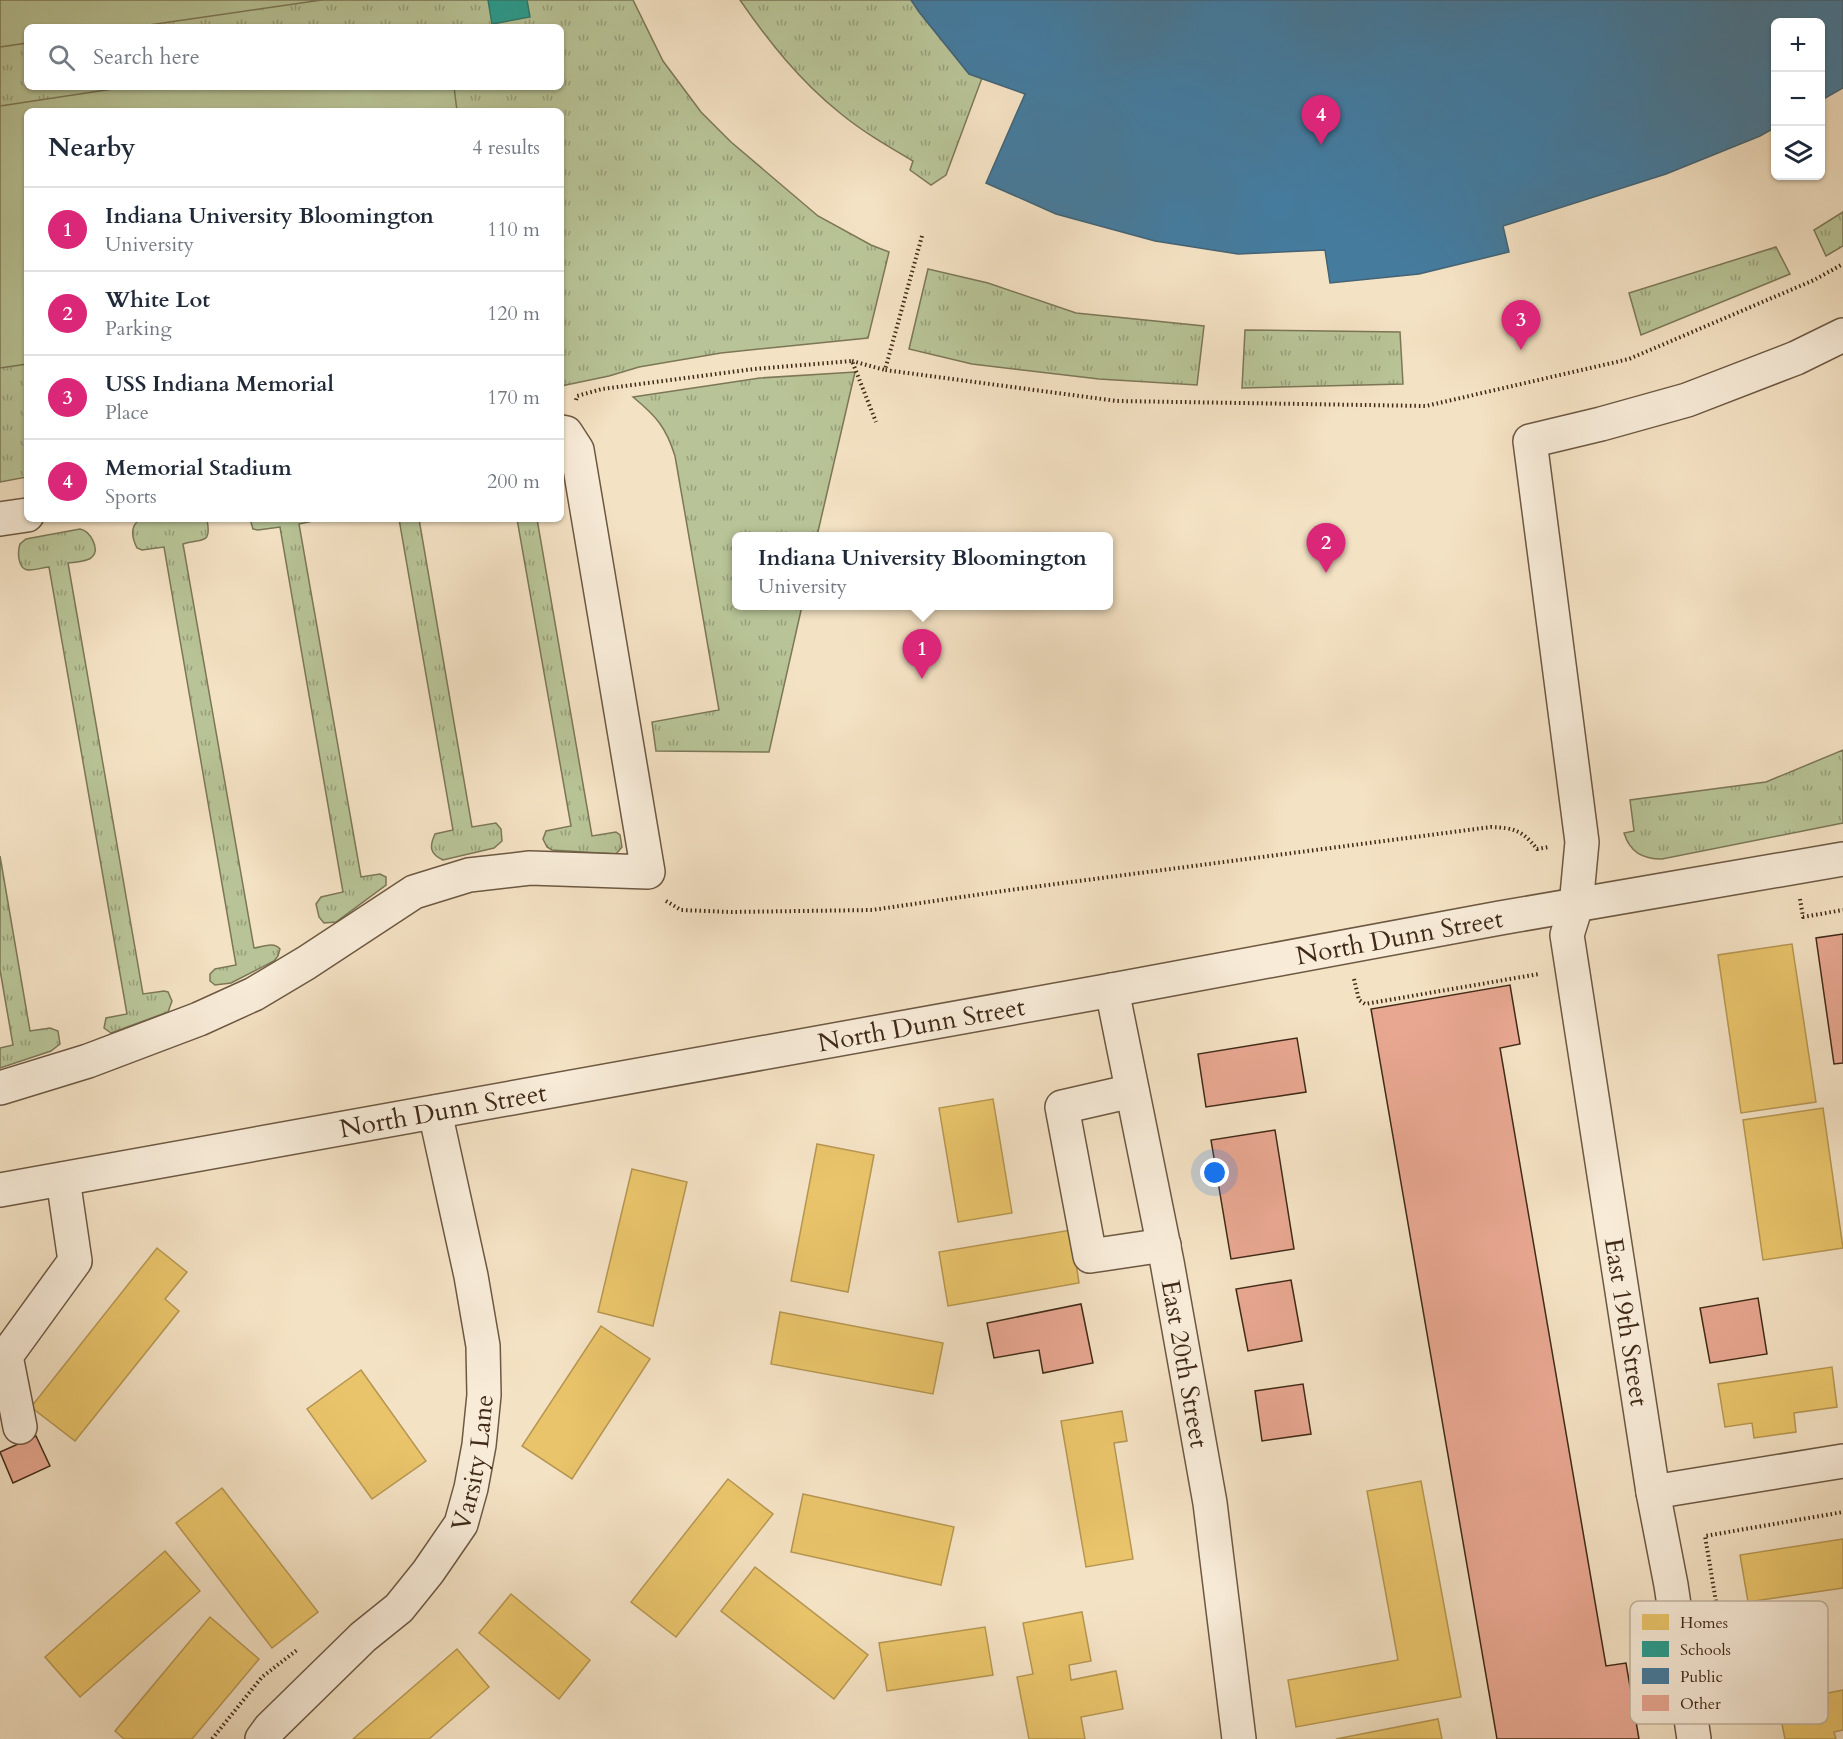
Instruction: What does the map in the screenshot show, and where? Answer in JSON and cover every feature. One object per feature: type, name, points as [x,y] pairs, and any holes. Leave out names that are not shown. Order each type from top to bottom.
[{"type":"street","name":"East 19th Street","points":[[1673,1601],[1653,1492],[1567,935],[1576,906],[1582,842],[1530,441],[1687,400],[1796,358],[1843,335]]},
{"type":"street","points":[[0,1088],[99,1057],[199,1019],[245,998],[306,963],[414,892],[469,875],[530,867],[648,872],[577,450],[564,433]]},
{"type":"street","points":[[0,519],[24,515]]},
{"type":"street","name":"North Dunn Street","points":[[0,1190],[1500,918],[1843,859]]},
{"type":"street","name":"East 20th Street","points":[[1112,990],[1164,1245],[1210,1503],[1239,1739]]},
{"type":"street","points":[[1132,1091],[1062,1107],[1090,1257],[1164,1245]]},
{"type":"street","name":"Varsity Lane","points":[[262,1739],[270,1728],[363,1638],[399,1608],[428,1572],[461,1524],[471,1488],[479,1445],[484,1395],[483,1346],[471,1275],[435,1112]]},
{"type":"street","points":[[21,1427],[6,1356],[75,1261],[63,1179]]},
{"type":"street","points":[[1653,1492],[1843,1461]]},
{"type":"street","name":"East 19th Street","points":[[1692,1724],[1694,1739]]},
{"type":"path","points":[[885,370],[922,236]]},
{"type":"path","points":[[564,429],[577,396],[602,389],[754,369],[852,361],[885,370],[1117,401],[1426,406],[1629,359],[1814,280],[1843,264]]},
{"type":"path","points":[[852,361],[876,422]]},
{"type":"path","points":[[662,898],[681,910],[731,912],[872,910],[1491,827],[1512,828],[1528,838],[1537,849]]},
{"type":"path","points":[[1799,893],[1803,917],[1843,910]]},
{"type":"path","points":[[1349,974],[1353,975],[1355,980],[1359,1000],[1365,1004],[1540,974]]},
{"type":"path","points":[[1716,1601],[1705,1536],[1843,1512]]},
{"type":"green space","points":[[0,0],[633,0],[663,61],[701,112],[731,142],[818,216],[871,245],[889,252],[868,338],[721,353],[639,367],[564,385],[564,108],[24,108],[24,478],[0,482]]},
{"type":"green space","points":[[0,0],[322,0],[156,24],[24,24],[24,43],[0,47]]},
{"type":"green space","points":[[740,0],[911,0],[982,78],[946,175],[931,185],[910,170],[913,161],[867,133],[825,101],[786,60]]},
{"type":"green space","points":[[106,90],[454,90],[457,108],[24,108],[24,364],[0,368],[0,106]]},
{"type":"green space","points":[[1843,212],[1843,246],[1826,256],[1814,230]]},
{"type":"green space","points":[[1776,247],[1790,274],[1641,335],[1629,293]]},
{"type":"green space","points":[[928,269],[988,283],[1076,313],[1204,326],[1197,385],[1099,379],[972,364],[909,349]]},
{"type":"green space","points":[[1245,330],[1400,332],[1403,384],[1242,388]]},
{"type":"green space","points":[[855,372],[818,532],[732,532],[732,610],[801,610],[769,752],[656,751],[652,722],[719,710],[675,456],[668,437],[659,423],[633,397],[760,378]]},
{"type":"green space","points":[[137,522],[207,522],[207,537],[183,544],[254,948],[275,945],[280,949],[274,961],[231,983],[215,985],[210,981],[210,974],[215,969],[236,965],[164,547],[142,550],[137,548],[133,532]]},
{"type":"green space","points":[[251,522],[308,522],[299,524],[361,877],[380,874],[386,877],[386,885],[336,922],[324,923],[319,917],[316,904],[321,897],[343,892],[280,527],[253,529]]},
{"type":"green space","points":[[400,522],[420,522],[472,827],[496,823],[501,829],[502,841],[494,848],[443,860],[433,853],[431,846],[433,839],[435,834],[453,830]]},
{"type":"green space","points":[[518,522],[538,522],[592,836],[616,832],[620,835],[622,847],[616,854],[552,850],[547,847],[543,839],[546,831],[571,826]]},
{"type":"green space","points":[[80,529],[91,537],[95,546],[94,554],[87,560],[68,563],[143,994],[164,991],[168,992],[172,1001],[168,1012],[111,1033],[104,1028],[106,1018],[127,1014],[49,567],[26,570],[21,565],[18,555],[20,544],[26,539]]},
{"type":"green space","points":[[1843,750],[1843,823],[1662,859],[1648,858],[1633,850],[1624,833],[1634,831],[1630,800],[1766,782]]},
{"type":"green space","points":[[0,856],[30,1031],[50,1028],[58,1031],[60,1044],[51,1051],[0,1068],[0,1048],[13,1045],[0,970]]},
{"type":"building: Homes","points":[[1792,944],[1816,1102],[1741,1113],[1718,955]]},
{"type":"building: Homes","points":[[993,1099],[1012,1213],[958,1222],[939,1108]]},
{"type":"building: Homes","points":[[1823,1108],[1843,1248],[1763,1260],[1743,1120]]},
{"type":"building: Homes","points":[[817,1144],[874,1155],[848,1292],[791,1281]]},
{"type":"building: Homes","points":[[632,1169],[687,1182],[653,1326],[598,1312]]},
{"type":"building: Homes","points":[[1071,1230],[1079,1283],[948,1306],[939,1252]]},
{"type":"building: Homes","points":[[157,1248],[187,1272],[165,1299],[179,1311],[75,1441],[31,1407]]},
{"type":"building: Homes","points":[[780,1312],[943,1343],[933,1394],[771,1364]]},
{"type":"building: Homes","points":[[601,1326],[650,1359],[572,1479],[522,1446]]},
{"type":"building: Homes","points":[[1832,1367],[1837,1407],[1794,1413],[1796,1432],[1754,1438],[1752,1423],[1725,1427],[1718,1384]]},
{"type":"building: Homes","points":[[361,1370],[426,1461],[372,1499],[307,1409]]},
{"type":"building: Homes","points":[[1122,1411],[1127,1441],[1114,1443],[1133,1559],[1086,1567],[1061,1421]]},
{"type":"building: Homes","points":[[728,1479],[773,1514],[676,1637],[631,1602]]},
{"type":"building: Homes","points":[[1421,1481],[1461,1697],[1296,1727],[1288,1680],[1398,1660],[1367,1491]]},
{"type":"building: Homes","points":[[222,1488],[318,1612],[272,1648],[176,1523]]},
{"type":"building: Homes","points":[[803,1494],[954,1527],[941,1585],[791,1552]]},
{"type":"building: Homes","points":[[1843,1539],[1843,1588],[1748,1601],[1740,1555]]},
{"type":"building: Homes","points":[[165,1551],[200,1591],[80,1697],[45,1657]]},
{"type":"building: Homes","points":[[755,1567],[868,1655],[834,1699],[721,1611]]},
{"type":"building: Homes","points":[[511,1594],[590,1660],[559,1699],[479,1633]]},
{"type":"building: Homes","points":[[1082,1612],[1091,1661],[1069,1665],[1071,1680],[1116,1671],[1123,1709],[1081,1717],[1085,1739],[1029,1739],[1017,1677],[1033,1674],[1023,1623]]},
{"type":"building: Homes","points":[[210,1617],[259,1659],[192,1739],[124,1739],[115,1731]]},
{"type":"building: Homes","points":[[985,1627],[993,1675],[887,1691],[879,1643]]},
{"type":"building: Homes","points":[[457,1649],[489,1687],[429,1739],[353,1739]]},
{"type":"building: Homes","points":[[1843,1690],[1843,1730],[1834,1732],[1836,1739],[1785,1739],[1782,1724],[1828,1724],[1828,1693]]},
{"type":"building: Homes","points":[[1438,1719],[1442,1739],[1336,1739]]},
{"type":"building: Schools","points":[[488,0],[527,0],[530,17],[492,24]]},
{"type":"building: Public","points":[[911,0],[1843,0],[1843,88],[1825,98],[1825,18],[1771,18],[1771,130],[1666,174],[1503,226],[1509,252],[1419,274],[1330,283],[1325,250],[1238,254],[1155,241],[1056,214],[986,183],[1025,94],[969,74]]},
{"type":"building: Other","points":[[1843,934],[1843,1063],[1834,1064],[1816,938]]},
{"type":"building: Other","points":[[1510,985],[1520,1044],[1500,1048],[1606,1666],[1626,1663],[1630,1686],[1630,1724],[1636,1724],[1639,1739],[1497,1739],[1371,1009]]},
{"type":"building: Other","points":[[1297,1038],[1306,1092],[1206,1107],[1198,1054]]},
{"type":"building: Other","points":[[1275,1130],[1294,1249],[1231,1259],[1211,1140]]},
{"type":"building: Other","points":[[1291,1280],[1302,1341],[1248,1351],[1236,1289]]},
{"type":"building: Other","points":[[1758,1298],[1767,1354],[1710,1363],[1700,1308]]},
{"type":"building: Other","points":[[1081,1304],[1093,1363],[1043,1373],[1039,1350],[994,1358],[987,1323]]},
{"type":"building: Other","points":[[1303,1384],[1311,1434],[1262,1441],[1255,1391]]},
{"type":"building: Other","points":[[36,1436],[50,1466],[13,1483],[0,1452]]},
{"type":"place","name":"Memorial Stadium","points":[[1321,145]]},
{"type":"place","name":"USS Indiana Memorial","points":[[1521,350]]},
{"type":"place","name":"White Lot","points":[[1326,573]]},
{"type":"place","name":"Indiana University Bloomington","points":[[922,679]]}]
